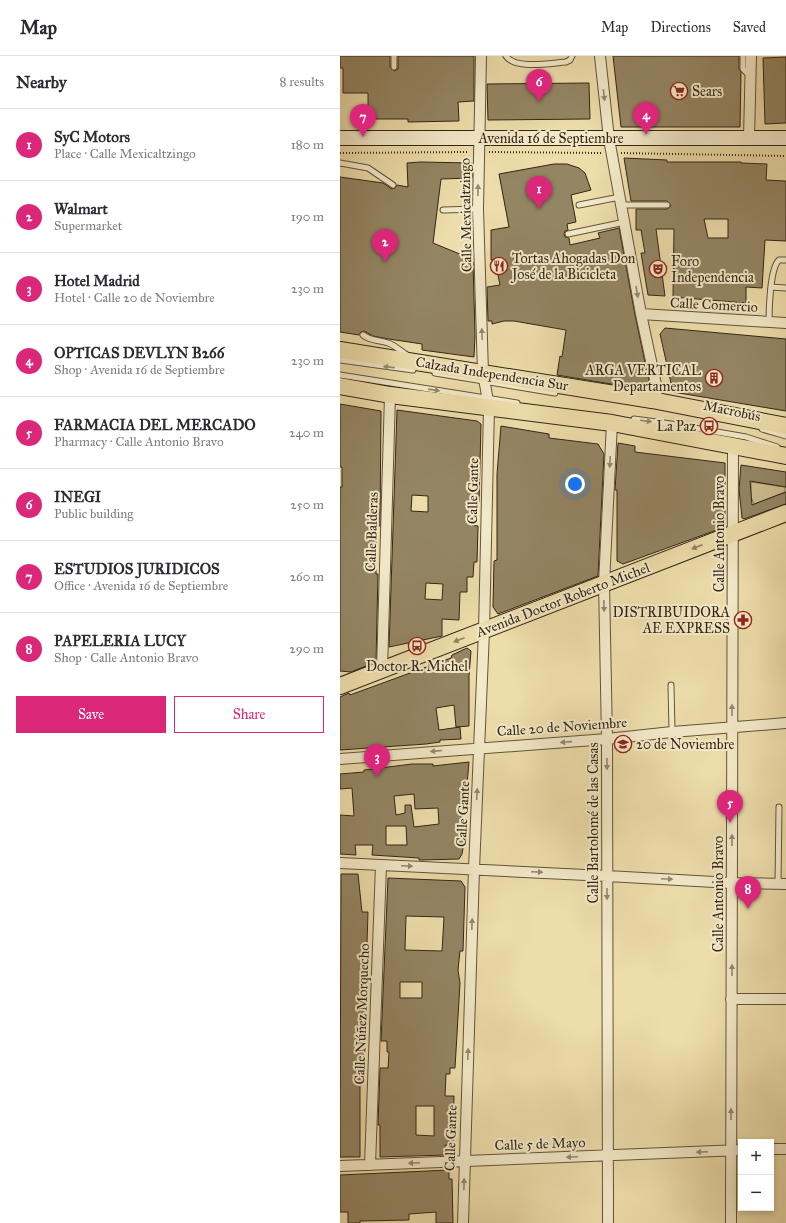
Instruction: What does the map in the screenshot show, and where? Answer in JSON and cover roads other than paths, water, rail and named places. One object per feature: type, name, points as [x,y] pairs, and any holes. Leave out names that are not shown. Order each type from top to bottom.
[{"type":"main road","name":"Calzada Independencia Sur","points":[[340,350],[418,366],[484,377],[652,400],[786,426]]},
{"type":"main road","points":[[340,386],[390,395],[488,402],[620,421],[733,446],[783,452]]},
{"type":"main road","name":"Avenida Doctor Roberto Michel","points":[[340,686],[786,513]]},
{"type":"street","name":"Calle Mexicaltzingo","points":[[481,56],[478,209],[484,377],[488,402]]},
{"type":"street","points":[[600,56],[609,139],[641,314],[657,389],[656,395],[652,400]]},
{"type":"street","points":[[749,138],[752,56]]},
{"type":"street","name":"Avenida 16 de Septiembre","points":[[340,138],[786,138]]},
{"type":"street","name":"Calle Comercio","points":[[641,314],[786,323]]},
{"type":"street","name":"Calle Balderas","points":[[382,670],[390,395]]},
{"type":"street","name":"Calle Gante","points":[[463,1223],[474,869],[484,631],[488,402]]},
{"type":"street","name":"Calle Bartolomé de las Casas","points":[[608,1223],[607,739],[604,583],[620,421]]},
{"type":"street","name":"Calle Antonio Bravo","points":[[731,1223],[736,1151],[732,999],[733,446]]},
{"type":"street","name":"Calle 20 de Noviembre","points":[[340,759],[786,724]]},
{"type":"street","points":[[340,863],[732,883],[782,884]]},
{"type":"street","name":"Calle Núñez Morquecho","points":[[370,1165],[381,865]]},
{"type":"street","points":[[732,999],[786,999]]},
{"type":"street","points":[[774,1150],[786,1149]]},
{"type":"street","name":"Calle 5 de Mayo","points":[[340,1166],[736,1151]]},
{"type":"lane","points":[[394,56],[394,67]]},
{"type":"lane","points":[[506,56],[509,60],[522,64],[566,62],[570,60],[572,56]]},
{"type":"lane","points":[[743,56],[743,69],[751,76]]},
{"type":"lane","points":[[340,164],[368,168],[393,184]]},
{"type":"lane","points":[[579,205],[621,201],[667,205]]},
{"type":"lane","points":[[443,210],[478,209]]},
{"type":"lane","points":[[568,234],[624,222]]},
{"type":"lane","points":[[769,322],[769,301],[776,263],[779,260],[786,260]]},
{"type":"lane","points":[[771,287],[786,288]]},
{"type":"lane","points":[[364,336],[366,338],[396,346],[418,366]]},
{"type":"lane","points":[[340,360],[418,366]]},
{"type":"lane","points":[[428,372],[484,377],[503,385],[564,394]]},
{"type":"lane","points":[[340,375],[488,402],[524,404]]},
{"type":"lane","name":"Macrobús","points":[[724,420],[748,424],[786,436]]},
{"type":"lane","name":"Macrobús","points":[[620,421],[671,424],[746,437],[783,452]]},
{"type":"lane","points":[[670,685],[672,732]]},
{"type":"lane","points":[[779,808],[782,884]]},
{"type":"place","name":"Sears","points":[[679,91]]},
{"type":"place","name":"INEGI","points":[[539,102]]},
{"type":"place","name":"OPTICAS DEVLYN B266","points":[[646,135]]},
{"type":"place","name":"ESTUDIOS JURIDICOS","points":[[363,137]]},
{"type":"place","name":"SyC Motors","points":[[539,209]]},
{"type":"place","name":"Walmart","points":[[385,262]]},
{"type":"place","name":"Tortas Ahogadas Don José de la Bicicleta","points":[[499,266]]},
{"type":"place","name":"Foro Independencia","points":[[658,269]]},
{"type":"place","name":"ARGA VERTICAL Departamentos","points":[[714,378]]},
{"type":"place","name":"La Paz","points":[[709,426]]},
{"type":"place","name":"DISTRIBUIDORA AE EXPRESS","points":[[743,620]]},
{"type":"place","name":"Doctor R. Michel","points":[[417,646]]},
{"type":"place","name":"20 de Noviembre","points":[[623,744]]},
{"type":"place","name":"Hotel Madrid","points":[[377,777]]},
{"type":"place","name":"FARMACIA DEL MERCADO","points":[[730,823]]},
{"type":"place","name":"PAPELERIA LUCY","points":[[748,909]]}]
